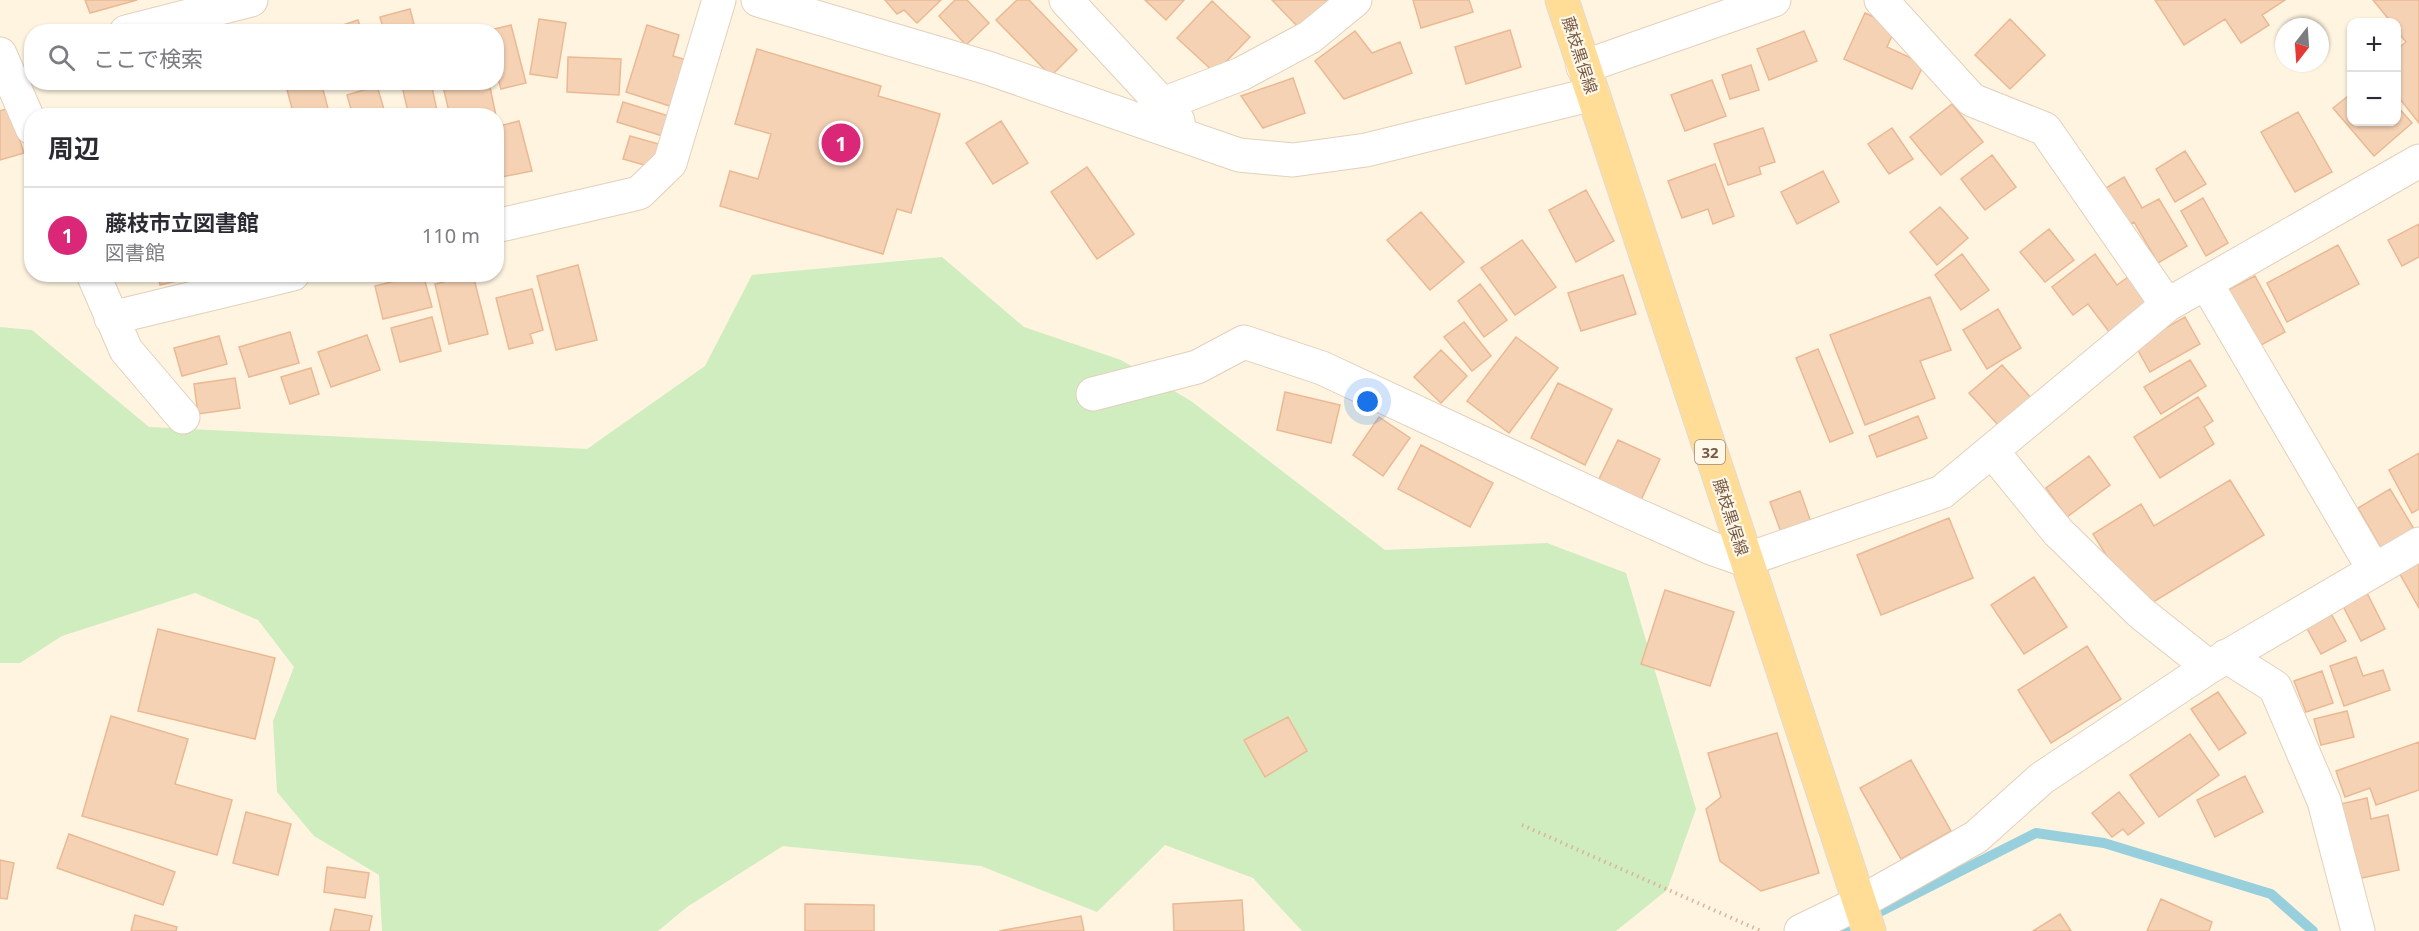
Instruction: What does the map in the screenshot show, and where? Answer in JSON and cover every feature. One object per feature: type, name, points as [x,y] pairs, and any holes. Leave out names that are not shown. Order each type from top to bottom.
[{"type":"main road","name":"藤枝黒俣線","points":[[1562,0],[1864,917]]},
{"type":"street","points":[[157,24],[251,0]]},
{"type":"street","points":[[504,224],[639,193],[670,163],[719,0]]},
{"type":"street","points":[[758,0],[988,68],[1239,155],[1293,159],[1366,150],[1588,81],[1774,0]]},
{"type":"street","points":[[1066,0],[1195,140]]},
{"type":"street","points":[[1163,104],[1241,74],[1310,37],[1355,0]]},
{"type":"street","points":[[1881,0],[1972,100],[2045,129],[2167,305]]},
{"type":"street","points":[[9,59],[25,108]]},
{"type":"street","points":[[1093,394],[1197,367],[1244,342],[1322,368],[1630,513],[1745,560],[1942,492],[2167,305],[2419,161]]},
{"type":"street","points":[[96,282],[126,350],[183,417]]},
{"type":"street","points":[[111,318],[260,282]]},
{"type":"street","points":[[2206,283],[2374,570]]},
{"type":"street","points":[[1992,451],[2058,532],[2141,614],[2217,661],[2275,687],[2324,801],[2358,931]]},
{"type":"street","points":[[1801,931],[1864,917],[1976,837],[2042,778],[2217,661],[2419,544]]},
{"type":"path","points":[[1522,825],[1761,931]]},
{"type":"green space","points":[[942,257],[1024,327],[1121,360],[1191,401],[1385,550],[1547,543],[1626,573],[1696,809],[1667,890],[1616,931],[1302,931],[1253,878],[1165,845],[1097,912],[981,866],[783,846],[687,907],[658,931],[382,931],[379,875],[314,836],[277,792],[273,721],[294,667],[258,620],[195,593],[62,636],[20,663],[0,663],[0,327],[32,330],[149,427],[587,449],[705,366],[752,275]]},
{"type":"building","points":[[85,0],[137,0],[90,13]]},
{"type":"building","points":[[885,0],[941,0],[917,23],[904,10],[897,14]]},
{"type":"building","points":[[955,0],[967,0],[989,23],[966,45],[939,16]]},
{"type":"building","points":[[1017,0],[1029,0],[1077,50],[1051,76],[996,20]]},
{"type":"building","points":[[1145,0],[1184,0],[1166,20]]},
{"type":"building","points":[[1272,0],[1329,0],[1299,28]]},
{"type":"building","points":[[1413,0],[1469,0],[1473,12],[1421,28]]},
{"type":"building","points":[[2155,0],[2285,0],[2262,15],[2269,25],[2241,43],[2225,19],[2184,45]]},
{"type":"building","points":[[2373,0],[2419,0],[2419,123],[2401,100],[2401,46],[2406,42],[2401,36],[2401,18],[2388,18]]},
{"type":"building","points":[[1212,1],[1250,37],[1215,73],[1177,38]]},
{"type":"building","points":[[410,9],[414,24],[382,24],[380,17]]},
{"type":"building","points":[[1865,13],[1896,27],[1887,47],[1924,64],[1912,89],[1844,59]]},
{"type":"building","points":[[539,19],[566,23],[557,78],[530,74]]},
{"type":"building","points":[[2010,19],[2045,55],[2010,89],[1975,55]]},
{"type":"building","points":[[358,20],[359,24],[346,24]]},
{"type":"building","points":[[511,25],[526,83],[504,88],[504,27]]},
{"type":"building","points":[[647,25],[679,35],[673,56],[690,61],[676,108],[626,92]]},
{"type":"building","points":[[1510,30],[1521,67],[1466,84],[1455,47]]},
{"type":"building","points":[[1355,31],[1372,53],[1400,42],[1412,73],[1344,99],[1315,61]]},
{"type":"building","points":[[1804,31],[1817,61],[1769,80],[1757,49]]},
{"type":"building","points":[[757,49],[881,86],[878,96],[940,114],[911,213],[897,209],[883,254],[720,206],[730,171],[758,179],[771,134],[735,124]]},
{"type":"building","points":[[568,57],[621,59],[619,95],[567,92]]},
{"type":"building","points":[[1751,65],[1759,90],[1730,99],[1722,75]]},
{"type":"building","points":[[1293,78],[1305,113],[1263,128],[1241,96]]},
{"type":"building","points":[[1712,80],[1726,116],[1685,131],[1671,95]]},
{"type":"building","points":[[287,90],[323,90],[328,108],[292,108]]},
{"type":"building","points":[[364,90],[378,90],[384,108],[351,108],[347,95]]},
{"type":"building","points":[[403,90],[433,90],[436,108],[407,108]]},
{"type":"building","points":[[444,90],[491,90],[494,108],[448,108]]},
{"type":"building","points":[[2347,97],[2347,124],[2333,108]]},
{"type":"building","points":[[623,102],[672,117],[666,137],[617,122]]},
{"type":"building","points":[[1952,104],[1983,142],[1941,175],[1910,137]]},
{"type":"building","points":[[9,108],[24,153],[0,160],[0,111]]},
{"type":"building","points":[[2401,111],[2412,123],[2374,156],[2348,126],[2401,126]]},
{"type":"building","points":[[2298,112],[2332,172],[2295,192],[2261,132]]},
{"type":"building","points":[[519,121],[532,171],[504,176],[504,125]]},
{"type":"building","points":[[1001,121],[1028,163],[993,184],[966,143]]},
{"type":"building","points":[[1763,128],[1775,162],[1759,167],[1761,174],[1728,185],[1714,144]]},
{"type":"building","points":[[1892,128],[1913,159],[1889,174],[1868,144]]},
{"type":"building","points":[[630,136],[662,145],[655,168],[623,159]]},
{"type":"building","points":[[2185,151],[2206,184],[2175,202],[2156,169]]},
{"type":"building","points":[[1992,155],[2016,187],[1985,210],[1961,179]]},
{"type":"building","points":[[1715,164],[1734,216],[1713,224],[1708,209],[1682,218],[1668,181]]},
{"type":"building","points":[[1087,167],[1134,234],[1097,259],[1051,192]]},
{"type":"building","points":[[1823,171],[1839,202],[1797,224],[1781,192]]},
{"type":"building","points":[[2124,177],[2142,208],[2159,199],[2187,246],[2158,263],[2134,222],[2123,228],[2101,191]]},
{"type":"building","points":[[1586,190],[1614,241],[1576,262],[1549,210]]},
{"type":"building","points":[[2203,198],[2228,243],[2206,256],[2181,211]]},
{"type":"building","points":[[1940,207],[1968,238],[1937,265],[1910,232]]},
{"type":"building","points":[[1421,212],[1464,262],[1430,290],[1387,240]]},
{"type":"building","points":[[2419,224],[2419,257],[2402,266],[2388,240]]},
{"type":"building","points":[[2049,229],[2074,260],[2045,282],[2020,252]]},
{"type":"building","points":[[1522,240],[1556,287],[1515,315],[1481,268]]},
{"type":"building","points":[[2338,245],[2359,284],[2287,322],[2267,283]]},
{"type":"building","points":[[1962,254],[1989,290],[1961,310],[1935,275]]},
{"type":"building","points":[[2095,254],[2117,285],[2132,274],[2152,302],[2110,333],[2088,304],[2073,315],[2052,287]]},
{"type":"building","points":[[578,265],[597,340],[556,350],[537,276]]},
{"type":"building","points":[[1623,275],[1636,314],[1581,331],[1568,293]]},
{"type":"building","points":[[2255,276],[2285,332],[2252,350],[2222,293]]},
{"type":"building","points":[[391,282],[425,282],[432,307],[383,319],[375,286]]},
{"type":"building","points":[[475,282],[488,334],[449,344],[435,284]]},
{"type":"building","points":[[1480,284],[1507,320],[1484,337],[1458,301]]},
{"type":"building","points":[[532,289],[543,330],[530,334],[533,343],[509,349],[496,298]]},
{"type":"building","points":[[1930,297],[1951,350],[1920,361],[1935,398],[1865,425],[1830,335]]},
{"type":"building","points":[[1998,309],[2021,348],[1987,369],[1963,330]]},
{"type":"building","points":[[432,317],[441,351],[400,362],[391,328]]},
{"type":"building","points":[[2185,317],[2200,344],[2150,372],[2135,345]]},
{"type":"building","points":[[1464,322],[1491,356],[1472,371],[1444,337]]},
{"type":"building","points":[[290,332],[299,363],[249,377],[239,347]]},
{"type":"building","points":[[367,335],[380,370],[331,387],[318,352]]},
{"type":"building","points":[[219,336],[227,364],[182,376],[174,348]]},
{"type":"building","points":[[1516,337],[1558,368],[1509,433],[1467,401]]},
{"type":"building","points":[[1818,349],[1853,433],[1830,442],[1796,358]]},
{"type":"building","points":[[1441,350],[1467,376],[1441,403],[1414,377]]},
{"type":"building","points":[[2190,360],[2206,386],[2161,414],[2144,387]]},
{"type":"building","points":[[2002,365],[2031,398],[1999,426],[1969,393]]},
{"type":"building","points":[[311,368],[319,394],[290,404],[281,377]]},
{"type":"building","points":[[235,378],[240,408],[198,414],[194,384]]},
{"type":"building","points":[[1558,383],[1612,409],[1585,465],[1531,438]]},
{"type":"building","points":[[1285,392],[1340,405],[1331,443],[1277,430]]},
{"type":"building","points":[[2198,397],[2213,421],[2204,427],[2214,444],[2160,478],[2134,437]]},
{"type":"building","points":[[1918,416],[1927,438],[1877,457],[1869,436]]},
{"type":"building","points":[[1379,417],[1410,438],[1383,476],[1353,455]]},
{"type":"building","points":[[1618,440],[1660,459],[1641,500],[1598,481]]},
{"type":"building","points":[[1421,445],[1493,483],[1470,527],[1398,489]]},
{"type":"building","points":[[2419,453],[2419,509],[2412,513],[2389,470]]},
{"type":"building","points":[[2089,456],[2110,485],[2067,517],[2046,488]]},
{"type":"building","points":[[2230,480],[2264,535],[2140,610],[2093,534],[2141,504],[2154,526]]},
{"type":"building","points":[[2390,489],[2414,529],[2381,548],[2358,508]]},
{"type":"building","points":[[1800,491],[1812,525],[1782,535],[1770,502]]},
{"type":"building","points":[[1949,518],[1973,578],[1881,615],[1857,555]]},
{"type":"building","points":[[2419,555],[2419,608],[2396,567]]},
{"type":"building","points":[[2034,577],[2067,627],[2024,654],[1991,605]]},
{"type":"building","points":[[1665,590],[1734,612],[1710,686],[1641,664]]},
{"type":"building","points":[[2366,591],[2385,629],[2361,641],[2342,604]]},
{"type":"building","points":[[2329,610],[2346,641],[2321,654],[2304,623]]},
{"type":"building","points":[[158,629],[275,658],[255,739],[138,711]]},
{"type":"building","points":[[2087,646],[2121,699],[2051,743],[2018,690]]},
{"type":"building","points":[[2356,657],[2363,676],[2383,670],[2390,690],[2344,706],[2330,666]]},
{"type":"building","points":[[2322,671],[2333,703],[2306,712],[2294,681]]},
{"type":"building","points":[[2218,692],[2246,733],[2219,750],[2191,709]]},
{"type":"building","points":[[2347,711],[2354,737],[2321,745],[2314,719]]},
{"type":"building","points":[[111,716],[188,739],[175,784],[232,800],[217,855],[82,816]]},
{"type":"building","points":[[1288,717],[1307,751],[1265,777],[1244,740]]},
{"type":"building","points":[[1777,733],[1819,873],[1761,891],[1720,861],[1706,809],[1721,797],[1708,753]]},
{"type":"building","points":[[2190,734],[2219,775],[2159,817],[2130,775]]},
{"type":"building","points":[[2419,742],[2419,790],[2376,805],[2370,788],[2345,797],[2336,771]]},
{"type":"building","points":[[1911,760],[1951,831],[1901,859],[1860,788]]},
{"type":"building","points":[[2245,776],[2263,812],[2215,837],[2197,800]]},
{"type":"building","points":[[2119,792],[2144,823],[2128,835],[2123,829],[2112,837],[2092,813]]},
{"type":"building","points":[[2367,798],[2371,819],[2388,815],[2399,870],[2357,879],[2341,804]]},
{"type":"building","points":[[246,812],[291,824],[278,875],[233,863]]},
{"type":"building","points":[[69,834],[175,872],[163,905],[57,868]]},
{"type":"building","points":[[0,860],[14,863],[7,899],[0,898]]},
{"type":"building","points":[[327,867],[369,873],[365,898],[324,892]]},
{"type":"building","points":[[2161,899],[2212,922],[2209,931],[2147,931]]},
{"type":"building","points":[[1242,900],[1244,931],[1174,931],[1173,904]]},
{"type":"building","points":[[805,904],[874,905],[874,931],[805,931]]},
{"type":"building","points":[[335,909],[372,916],[369,931],[330,931]]},
{"type":"building","points":[[2060,914],[2071,931],[2033,931]]},
{"type":"building","points":[[135,915],[177,927],[176,931],[131,931]]},
{"type":"building","points":[[1081,916],[1084,931],[999,931]]},
{"type":"waterway","points":[[1842,931],[2036,833],[2104,843],[2271,894],[2313,931]]},
{"type":"place","name":"藤枝市立図書館","points":[[841,143]]}]
